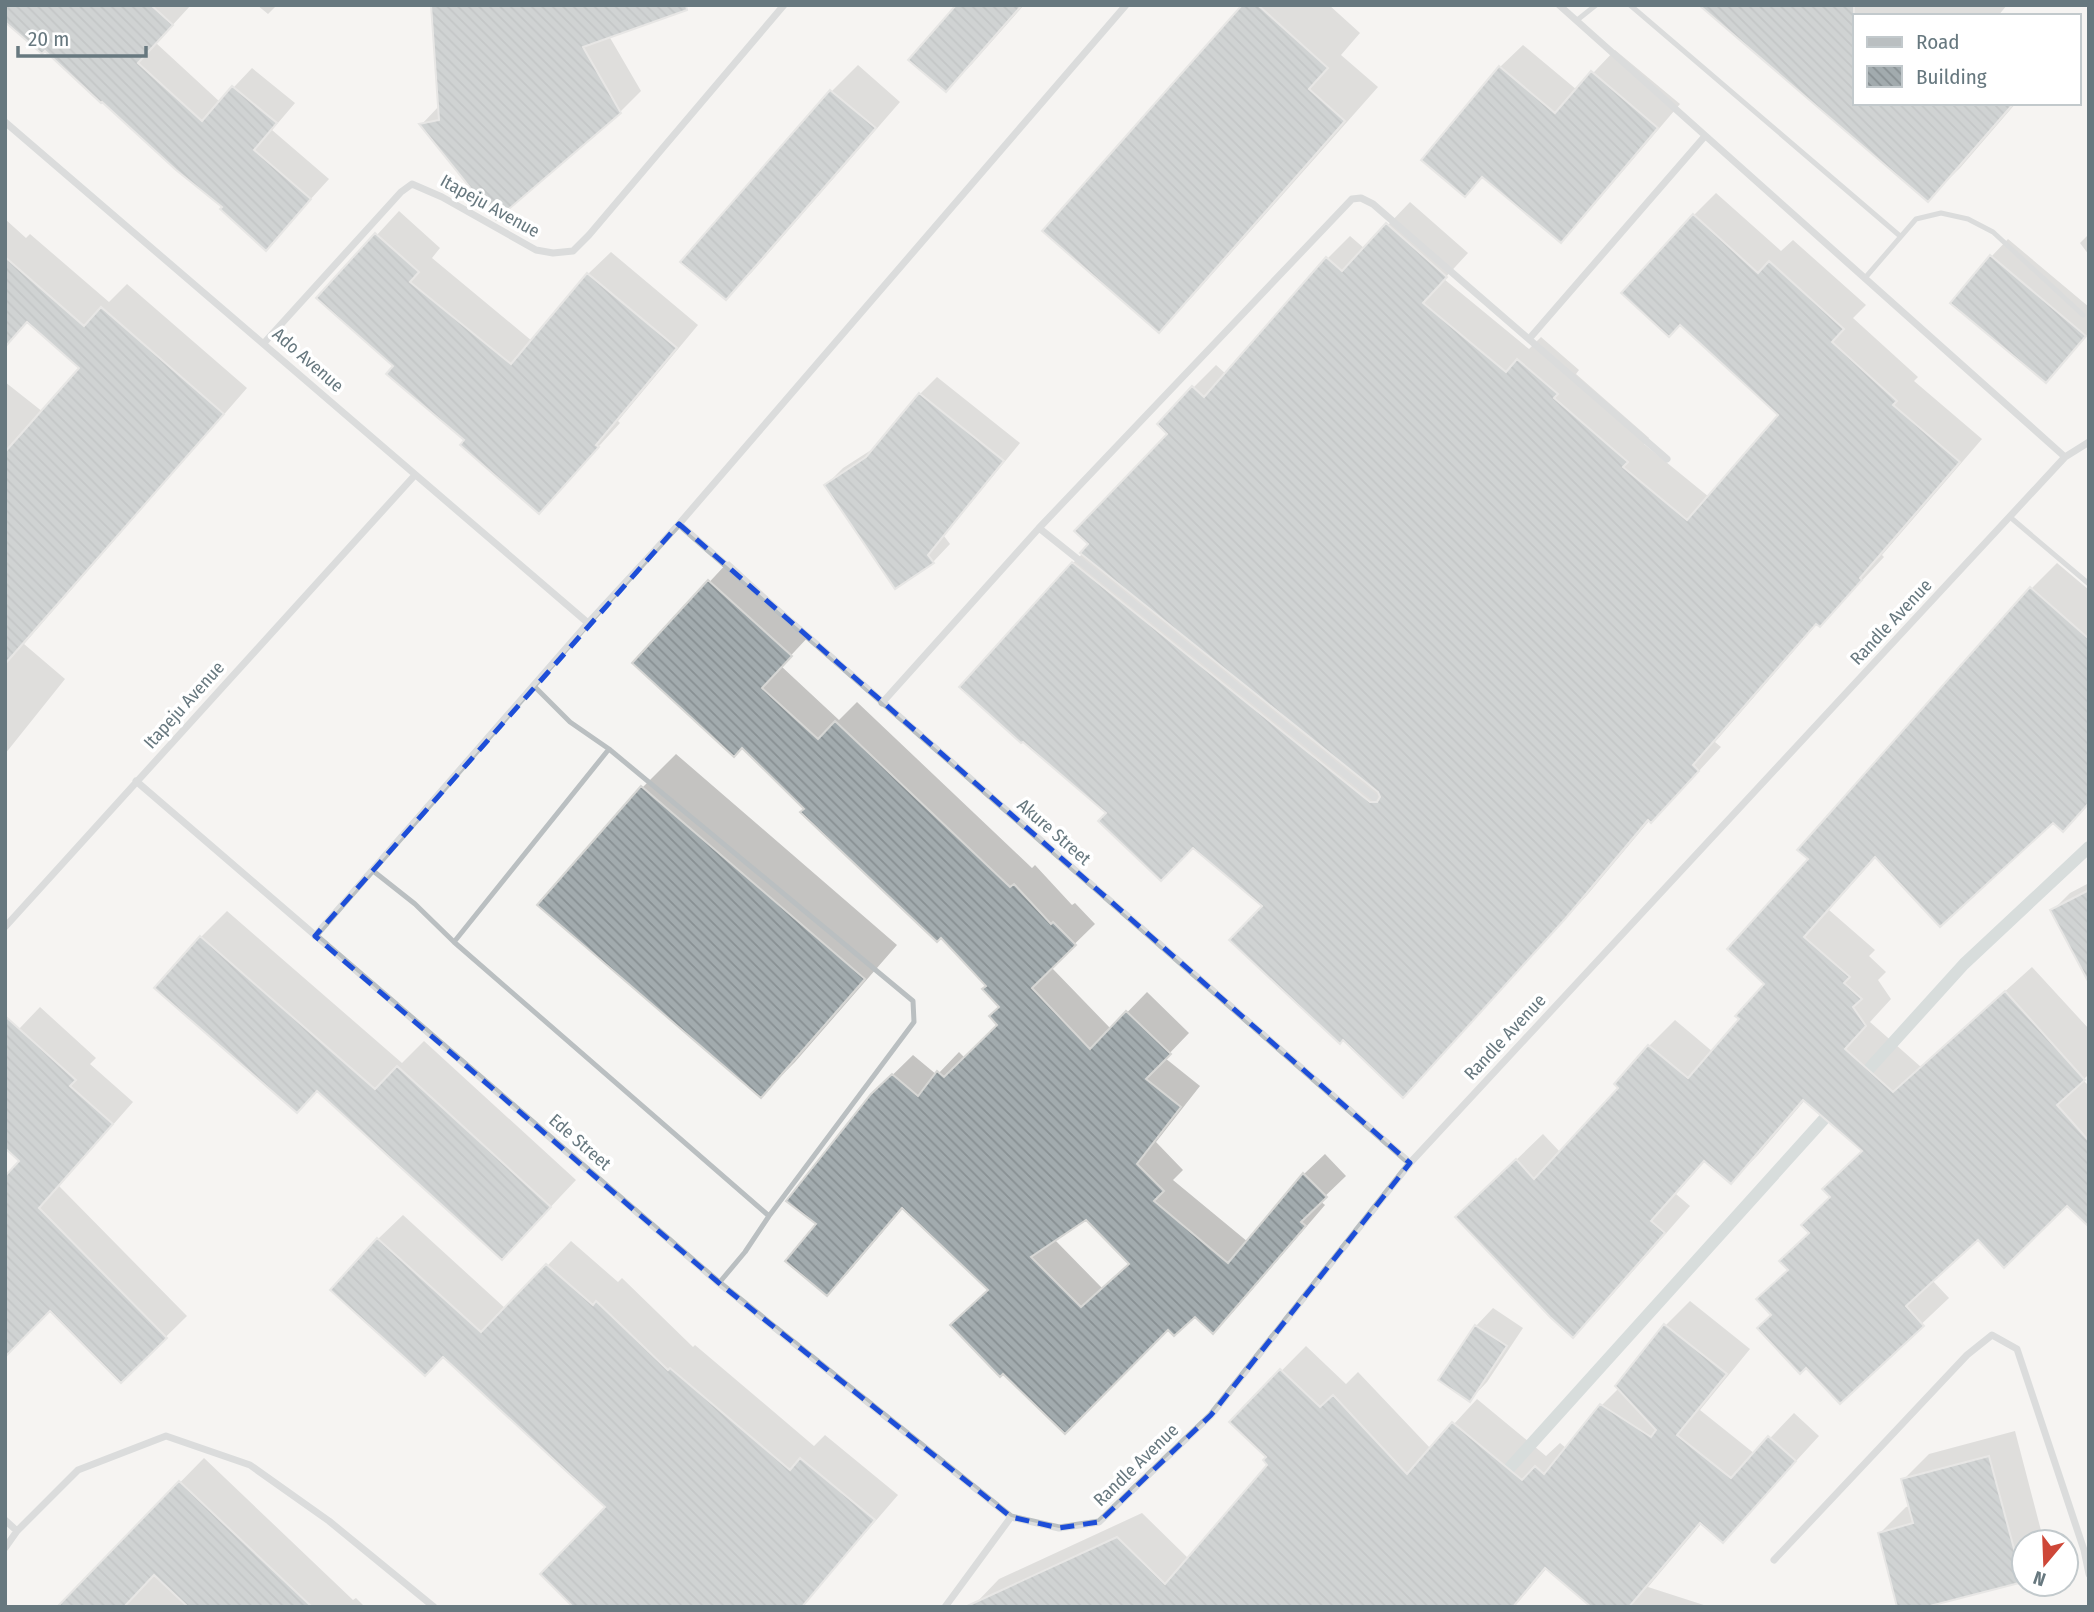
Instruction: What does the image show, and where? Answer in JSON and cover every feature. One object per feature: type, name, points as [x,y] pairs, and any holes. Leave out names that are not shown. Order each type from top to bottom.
[{"type":"street","name":"Itapeju Avenue","points":[[264,343],[401,192],[412,184],[442,197],[536,250],[553,253],[573,251],[784,5]]},
{"type":"street","points":[[314,936],[588,623],[680,524],[1126,5]]},
{"type":"street","points":[[1559,5],[2065,457]]},
{"type":"street","name":"Ado Avenue","points":[[5,122],[588,623]]},
{"type":"street","points":[[1529,339],[1705,136]]},
{"type":"street","points":[[882,703],[1039,528],[1352,199],[1361,198],[1373,204],[1667,459]]},
{"type":"street","name":"Randle Avenue","points":[[1011,1517],[1059,1528],[1099,1522],[1211,1415],[1410,1163],[2065,457],[2089,442]]},
{"type":"street","name":"Itapeju Avenue","points":[[5,927],[415,475]]},
{"type":"street","name":"Akure Street","points":[[680,524],[1410,1163]]},
{"type":"street","points":[[1039,528],[1374,797]]},
{"type":"street","name":"Ede Street","points":[[136,781],[719,1283],[1011,1517]]},
{"type":"street","points":[[1773,1560],[1967,1354],[1992,1335],[2017,1349],[2084,1549],[2089,1574]]},
{"type":"street","points":[[5,1548],[18,1531],[78,1470],[166,1436],[250,1465],[329,1521],[434,1607]]},
{"type":"street","points":[[945,1607],[1011,1517]]},
{"type":"street","points":[[5,1520],[18,1531]]},
{"type":"lane","points":[[1576,21],[1596,5]]},
{"type":"lane","points":[[1630,5],[1900,236]]},
{"type":"lane","points":[[1864,278],[1916,219],[1941,212],[1968,219],[1993,232],[2082,315]]},
{"type":"lane","points":[[2010,517],[2089,584]]},
{"type":"lane","points":[[533,685],[570,722],[609,749],[913,1001],[914,1022],[745,1252],[719,1283]]},
{"type":"lane","points":[[454,942],[609,749]]},
{"type":"lane","points":[[372,870],[415,904],[454,942],[769,1216]]},
{"type":"highlighted area","points":[[679,524],[1410,1163],[1211,1415],[1099,1522],[1059,1528],[1011,1517],[719,1283],[315,936]]},
{"type":"building","points":[[5,5],[151,5],[173,25],[138,63],[202,121],[232,86],[277,123],[254,150],[311,199],[266,251],[220,209],[222,207],[176,170],[45,51],[42,54],[5,22]]},
{"type":"building","points":[[431,5],[686,5],[687,10],[583,47],[621,113],[496,220],[419,124],[439,120]]},
{"type":"building","points":[[956,5],[1022,5],[946,92],[908,60]]},
{"type":"building","points":[[1242,5],[1258,5],[1328,68],[1309,89],[1345,121],[1159,333],[1042,231]]},
{"type":"building","points":[[1699,5],[1854,5],[1853,105],[2012,105],[1928,202]]},
{"type":"building","points":[[1499,66],[1555,113],[1591,71],[1658,128],[1561,243],[1482,177],[1465,197],[1421,160]]},
{"type":"building","points":[[830,90],[876,128],[726,300],[680,262]]},
{"type":"building","points":[[1693,214],[1758,273],[1769,261],[1844,329],[1832,342],[1897,401],[1893,405],[1960,462],[1860,578],[1862,580],[1820,627],[1816,624],[1693,765],[1699,771],[1651,823],[1648,820],[1565,919],[1403,1098],[1343,1040],[1340,1044],[1229,940],[1262,906],[1193,848],[1161,881],[1098,821],[1106,813],[1021,743],[959,687],[1072,562],[1370,802],[1377,802],[1380,797],[1378,792],[1080,553],[1088,544],[1074,531],[1167,434],[1157,424],[1192,386],[1204,397],[1326,257],[1342,271],[1386,223],[1447,277],[1423,303],[1506,372],[1517,359],[1558,394],[1554,398],[1628,462],[1623,467],[1687,520],[1778,415],[1680,325],[1669,337],[1621,293]]},
{"type":"building","points":[[375,233],[419,272],[410,282],[511,364],[587,273],[677,348],[596,445],[599,447],[539,514],[460,445],[464,440],[386,374],[393,366],[316,298]]},
{"type":"building","points":[[1990,255],[2086,336],[2046,383],[1950,303]]},
{"type":"building","points":[[5,257],[84,326],[101,307],[224,414],[5,664],[5,452],[79,368],[27,322],[5,347]]},
{"type":"building","points":[[919,393],[1004,461],[928,555],[934,563],[895,589],[824,485],[866,457]]},
{"type":"building","points":[[708,580],[792,656],[762,688],[818,739],[835,721],[1010,887],[1014,884],[1051,924],[1053,922],[1076,945],[1032,988],[1090,1049],[1126,1011],[1171,1054],[1146,1079],[1181,1107],[1137,1164],[1164,1191],[1154,1201],[1228,1263],[1303,1173],[1327,1197],[1301,1222],[1306,1226],[1213,1334],[1195,1317],[1174,1336],[1168,1330],[1065,1434],[1003,1374],[1000,1377],[950,1325],[988,1290],[902,1208],[827,1296],[785,1261],[816,1224],[786,1201],[871,1094],[892,1074],[918,1096],[937,1071],[944,1077],[997,1025],[989,1016],[999,1007],[982,989],[986,986],[941,938],[937,942],[800,812],[804,809],[742,748],[734,757],[632,663]],"holes":[[[1086,1220],[1129,1264],[1081,1307],[1031,1257]]]},
{"type":"building","points":[[2030,587],[2089,639],[2089,803],[2063,832],[2053,823],[1940,927],[1875,857],[1804,937],[1850,977],[1844,983],[1862,999],[1853,1007],[1866,1026],[1845,1049],[1893,1092],[2005,991],[2085,1080],[2057,1105],[2089,1141],[2089,1227],[2067,1206],[2004,1268],[1978,1240],[1906,1306],[1924,1326],[1840,1404],[1806,1368],[1800,1374],[1757,1328],[1771,1315],[1756,1299],[1788,1270],[1779,1261],[1809,1233],[1801,1225],[1830,1197],[1822,1189],[1862,1151],[1803,1100],[1731,1184],[1704,1161],[1651,1221],[1665,1233],[1573,1338],[1455,1217],[1516,1159],[1534,1179],[1618,1088],[1614,1084],[1648,1045],[1688,1078],[1739,1019],[1735,1016],[1764,984],[1727,949],[1808,859],[1797,850]]},
{"type":"building","points":[[641,786],[865,979],[761,1098],[537,905]]},
{"type":"building","points":[[2089,890],[2089,983],[2050,910]]},
{"type":"building","points":[[200,936],[375,1089],[397,1066],[551,1207],[502,1260],[317,1091],[297,1113],[154,988]]},
{"type":"building","points":[[5,1016],[76,1080],[70,1086],[113,1124],[39,1208],[167,1338],[121,1383],[50,1311],[5,1357],[5,1174],[19,1161],[5,1148]]},
{"type":"building","points":[[377,1238],[481,1332],[546,1264],[593,1305],[596,1301],[668,1370],[670,1368],[790,1470],[800,1458],[875,1520],[802,1607],[573,1607],[540,1574],[605,1507],[443,1357],[425,1376],[330,1290]]},
{"type":"building","points":[[1664,1324],[1727,1374],[1677,1435],[1731,1478],[1768,1436],[1796,1461],[1723,1543],[1700,1523],[1629,1607],[1591,1607],[1545,1568],[1513,1607],[965,1607],[1117,1537],[1165,1584],[1267,1465],[1263,1460],[1266,1457],[1229,1422],[1280,1369],[1320,1407],[1333,1395],[1407,1474],[1452,1422],[1522,1480],[1535,1466],[1544,1474],[1600,1404],[1651,1437],[1656,1430],[1615,1386]]},
{"type":"building","points":[[1475,1325],[1507,1346],[1470,1402],[1438,1380]]},
{"type":"building","points":[[1989,1456],[2010,1534],[2010,1585],[1926,1607],[1897,1607],[1878,1533],[1913,1523],[1901,1479]]},
{"type":"building","points":[[179,1481],[312,1607],[188,1607],[154,1575],[124,1607],[57,1607]]},
{"type":"waterway","points":[[1858,1081],[1964,964],[2089,847]]},
{"type":"waterway","points":[[1497,1482],[1834,1108]]}]
